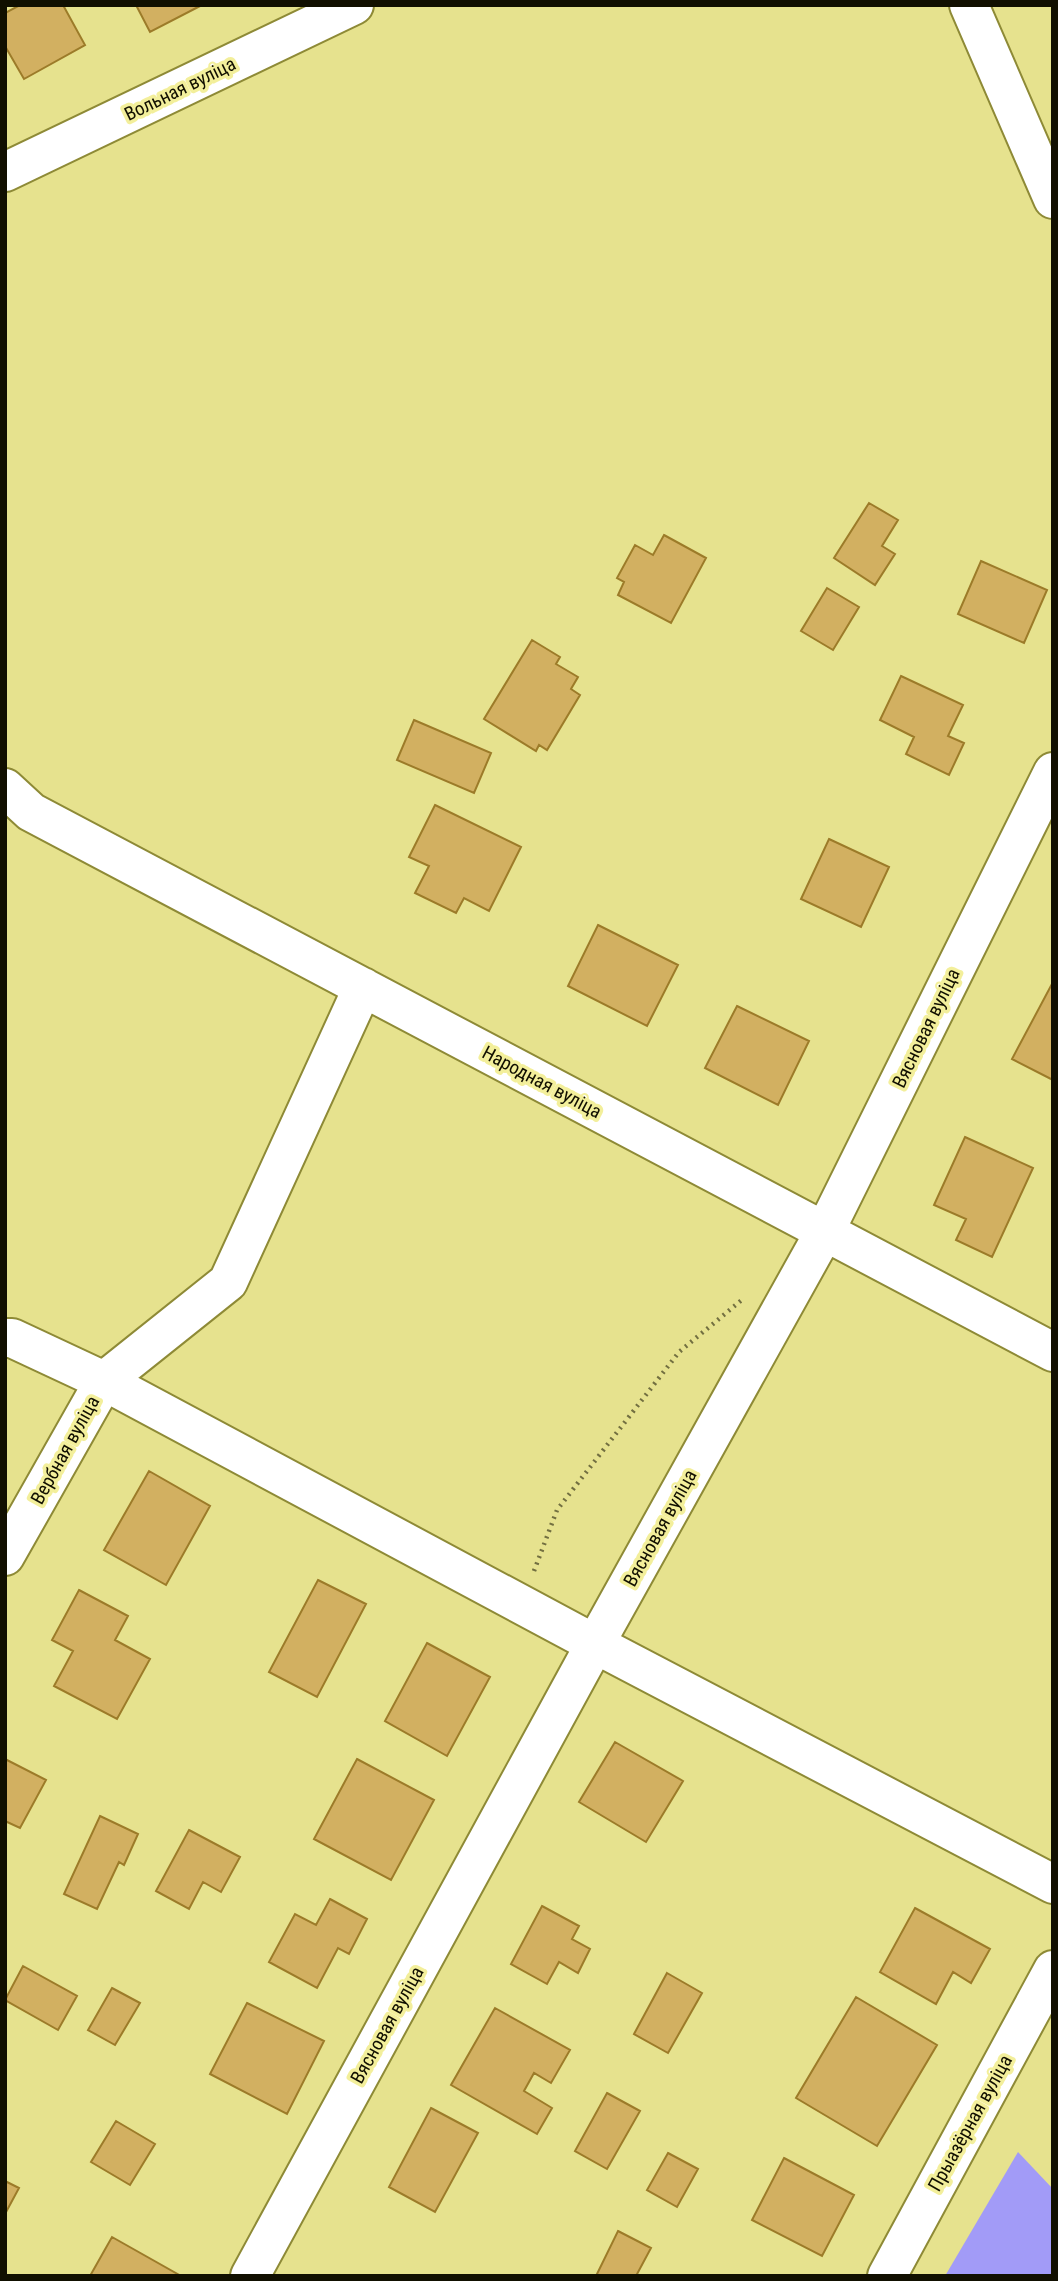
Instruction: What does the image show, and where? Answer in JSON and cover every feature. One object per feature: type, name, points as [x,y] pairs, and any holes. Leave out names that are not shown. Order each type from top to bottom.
[{"type":"street","name":"Вольная вуліца","points":[[5,172],[354,5]]},
{"type":"street","points":[[969,5],[1053,200]]},
{"type":"street","name":"Вясновая вуліца","points":[[250,2276],[595,1644],[825,1231],[1053,772]]},
{"type":"street","name":"Народная вуліца","points":[[18,800],[363,987],[1053,1352]]},
{"type":"street","points":[[104,1381],[228,1282],[363,987]]},
{"type":"street","points":[[5,1338],[12,1338],[104,1381],[595,1644],[1053,1884]]},
{"type":"street","name":"Вербная вуліца","points":[[5,1556],[104,1381]]},
{"type":"street","name":"Прыазёрная вуліца","points":[[887,2276],[1053,1970]]},
{"type":"path","points":[[520,1604],[557,1510],[678,1352],[752,1292]]},
{"type":"shaded area","points":[[1018,2152],[1053,2189],[1053,2276],[945,2276]]},
{"type":"building","points":[[20,5],[63,5],[85,45],[24,79],[5,46],[5,13]]},
{"type":"building","points":[[136,5],[202,5],[150,32]]},
{"type":"building","points":[[869,503],[898,520],[882,546],[895,554],[875,585],[834,558]]},
{"type":"building","points":[[664,535],[706,558],[671,623],[618,595],[624,582],[617,578],[635,545],[653,555]]},
{"type":"building","points":[[981,561],[1047,590],[1024,643],[958,614]]},
{"type":"building","points":[[827,588],[859,607],[833,650],[801,631]]},
{"type":"building","points":[[532,640],[560,657],[556,664],[578,677],[571,689],[580,695],[547,750],[539,745],[536,751],[484,719]]},
{"type":"building","points":[[901,676],[963,705],[948,736],[964,743],[949,775],[906,754],[914,737],[880,720]]},
{"type":"building","points":[[414,720],[491,753],[474,793],[397,760]]},
{"type":"building","points":[[435,805],[521,847],[489,911],[464,898],[456,913],[415,893],[429,866],[409,857]]},
{"type":"building","points":[[829,839],[889,867],[861,927],[801,899]]},
{"type":"building","points":[[598,925],[678,965],[647,1026],[568,986]]},
{"type":"building","points":[[1053,982],[1053,1080],[1012,1059]]},
{"type":"building","points":[[737,1006],[809,1041],[778,1105],[705,1068]]},
{"type":"building","points":[[965,1137],[1033,1168],[992,1257],[956,1240],[966,1219],[934,1205]]},
{"type":"building","points":[[149,1471],[210,1506],[166,1585],[104,1550]]},
{"type":"building","points":[[318,1580],[366,1604],[317,1697],[269,1672]]},
{"type":"building","points":[[79,1590],[128,1616],[115,1640],[150,1659],[117,1719],[54,1686],[73,1651],[52,1640]]},
{"type":"building","points":[[427,1643],[490,1677],[447,1756],[385,1721]]},
{"type":"building","points":[[615,1742],[683,1781],[646,1842],[579,1802]]},
{"type":"building","points":[[5,1759],[46,1780],[20,1828],[5,1821]]},
{"type":"building","points":[[357,1759],[434,1800],[391,1880],[314,1839]]},
{"type":"building","points":[[100,1816],[138,1834],[124,1865],[119,1862],[97,1909],[64,1894]]},
{"type":"building","points":[[189,1830],[240,1857],[221,1892],[203,1882],[189,1909],[156,1891]]},
{"type":"building","points":[[330,1899],[367,1919],[349,1954],[338,1948],[317,1988],[269,1962],[295,1914],[316,1925]]},
{"type":"building","points":[[542,1906],[579,1926],[572,1939],[590,1949],[578,1973],[559,1962],[547,1984],[511,1964]]},
{"type":"building","points":[[915,1908],[990,1949],[971,1983],[953,1972],[936,2004],[880,1972]]},
{"type":"building","points":[[23,1966],[77,1996],[58,2030],[5,2000]]},
{"type":"building","points":[[667,1973],[702,1993],[668,2053],[634,2034]]},
{"type":"building","points":[[112,1988],[140,2003],[115,2045],[88,2030]]},
{"type":"building","points":[[856,1997],[937,2045],[877,2146],[796,2098]]},
{"type":"building","points":[[247,2003],[324,2041],[287,2114],[210,2074]]},
{"type":"building","points":[[495,2008],[570,2050],[551,2083],[534,2073],[524,2091],[552,2108],[537,2134],[451,2085]]},
{"type":"building","points":[[607,2093],[640,2111],[607,2169],[575,2151]]},
{"type":"building","points":[[431,2108],[478,2133],[435,2212],[389,2187]]},
{"type":"building","points":[[116,2121],[155,2144],[130,2185],[91,2162]]},
{"type":"building","points":[[668,2153],[698,2169],[677,2207],[647,2190]]},
{"type":"building","points":[[784,2158],[854,2195],[822,2256],[752,2220]]},
{"type":"building","points":[[5,2181],[19,2188],[5,2214]]},
{"type":"building","points":[[618,2231],[651,2248],[636,2276],[596,2276]]},
{"type":"building","points":[[112,2237],[181,2276],[90,2276]]}]
